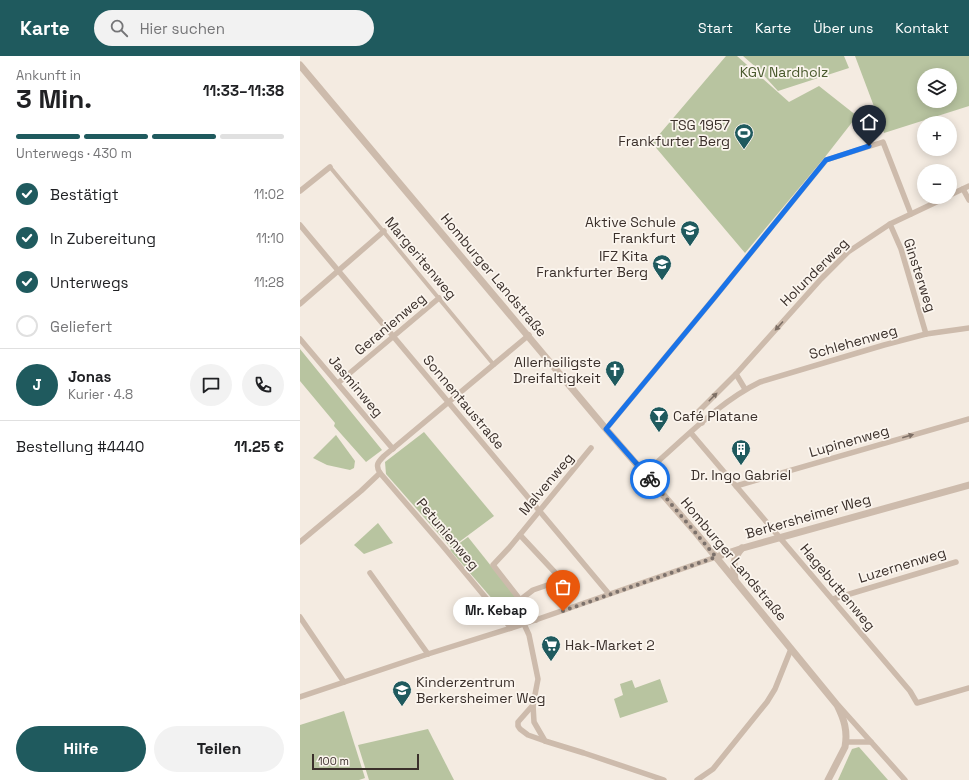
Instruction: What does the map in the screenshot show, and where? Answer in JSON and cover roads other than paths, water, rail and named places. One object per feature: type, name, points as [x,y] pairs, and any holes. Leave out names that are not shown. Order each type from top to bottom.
[{"type":"street","name":"Homburger Landstraße","points":[[300,65],[606,429],[716,557],[837,705],[905,780]]},
{"type":"street","points":[[606,429],[826,160],[883,142],[911,214]]},
{"type":"street","points":[[300,192],[330,167]]},
{"type":"street","name":"Margeritenweg","points":[[330,167],[494,365]]},
{"type":"street","points":[[966,188],[969,200]]},
{"type":"street","name":"Holunderweg","points":[[702,423],[698,413],[736,374],[821,279],[848,252],[890,224],[932,204]]},
{"type":"street","name":"Ginsterweg","points":[[890,224],[901,249],[926,334]]},
{"type":"street","name":"Sonnentaustraße","points":[[300,225],[609,594]]},
{"type":"street","points":[[300,304],[384,231]]},
{"type":"street","name":"Geranienweg","points":[[338,383],[439,298]]},
{"type":"street","name":"Schlehenweg","points":[[745,389],[760,382],[884,345],[926,334],[969,328]]},
{"type":"street","points":[[300,542],[380,473],[377,468],[378,462],[384,456],[450,403],[528,335]]},
{"type":"street","name":"Jasminweg","points":[[300,339],[393,449]]},
{"type":"street","points":[[656,464],[702,423],[745,389],[736,374]]},
{"type":"street","name":"Lupinenweg","points":[[736,486],[969,419]]},
{"type":"street","name":"Hagebuttenweg","points":[[691,433],[910,691],[917,703],[969,688]]},
{"type":"street","name":"Malvenweg","points":[[536,620],[493,565],[510,548],[591,448]]},
{"type":"street","name":"Petunienweg","points":[[380,473],[511,628]]},
{"type":"street","name":"Berkersheimer Weg","points":[[300,697],[536,620],[743,548],[969,485]]},
{"type":"street","name":"Malvenweg","points":[[520,535],[562,580],[533,590],[520,600]]},
{"type":"street","points":[[735,580],[733,562],[743,548]]},
{"type":"street","name":"Luzernenweg","points":[[832,599],[956,562]]},
{"type":"street","points":[[370,573],[428,654]]},
{"type":"street","points":[[300,617],[344,682]]},
{"type":"street","points":[[524,624],[529,635],[538,679],[533,705],[534,722],[545,741]]},
{"type":"street","points":[[697,780],[713,769],[767,702],[775,689],[791,649]]},
{"type":"street","points":[[533,705],[518,722],[520,729],[528,735],[664,780]]},
{"type":"street","name":"Homburger Landstraße","points":[[828,780],[843,753],[846,742],[845,722],[837,705]]},
{"type":"street","points":[[846,742],[871,742]]},
{"type":"place","name":"TSG 1957 Frankfurter Berg","points":[[744,150]]},
{"type":"place","name":"Aktive Schule Frankfurt","points":[[690,247]]},
{"type":"place","name":"IFZ Kita Frankfurter Berg","points":[[662,281]]},
{"type":"place","name":"Allerheiligste Dreifaltigkeit","points":[[615,387]]},
{"type":"place","name":"Café Platane","points":[[659,433]]},
{"type":"place","name":"Dr. Ingo Gabriel","points":[[741,466]]},
{"type":"place","name":"Mr. Kebap","points":[[563,611]]},
{"type":"place","name":"Hak-Market 2","points":[[551,662]]},
{"type":"place","name":"Kinderzentrum Berkersheimer Weg","points":[[402,707]]},
{"type":"park label","name":"KGV Nardholz","points":[[784,72]]}]
